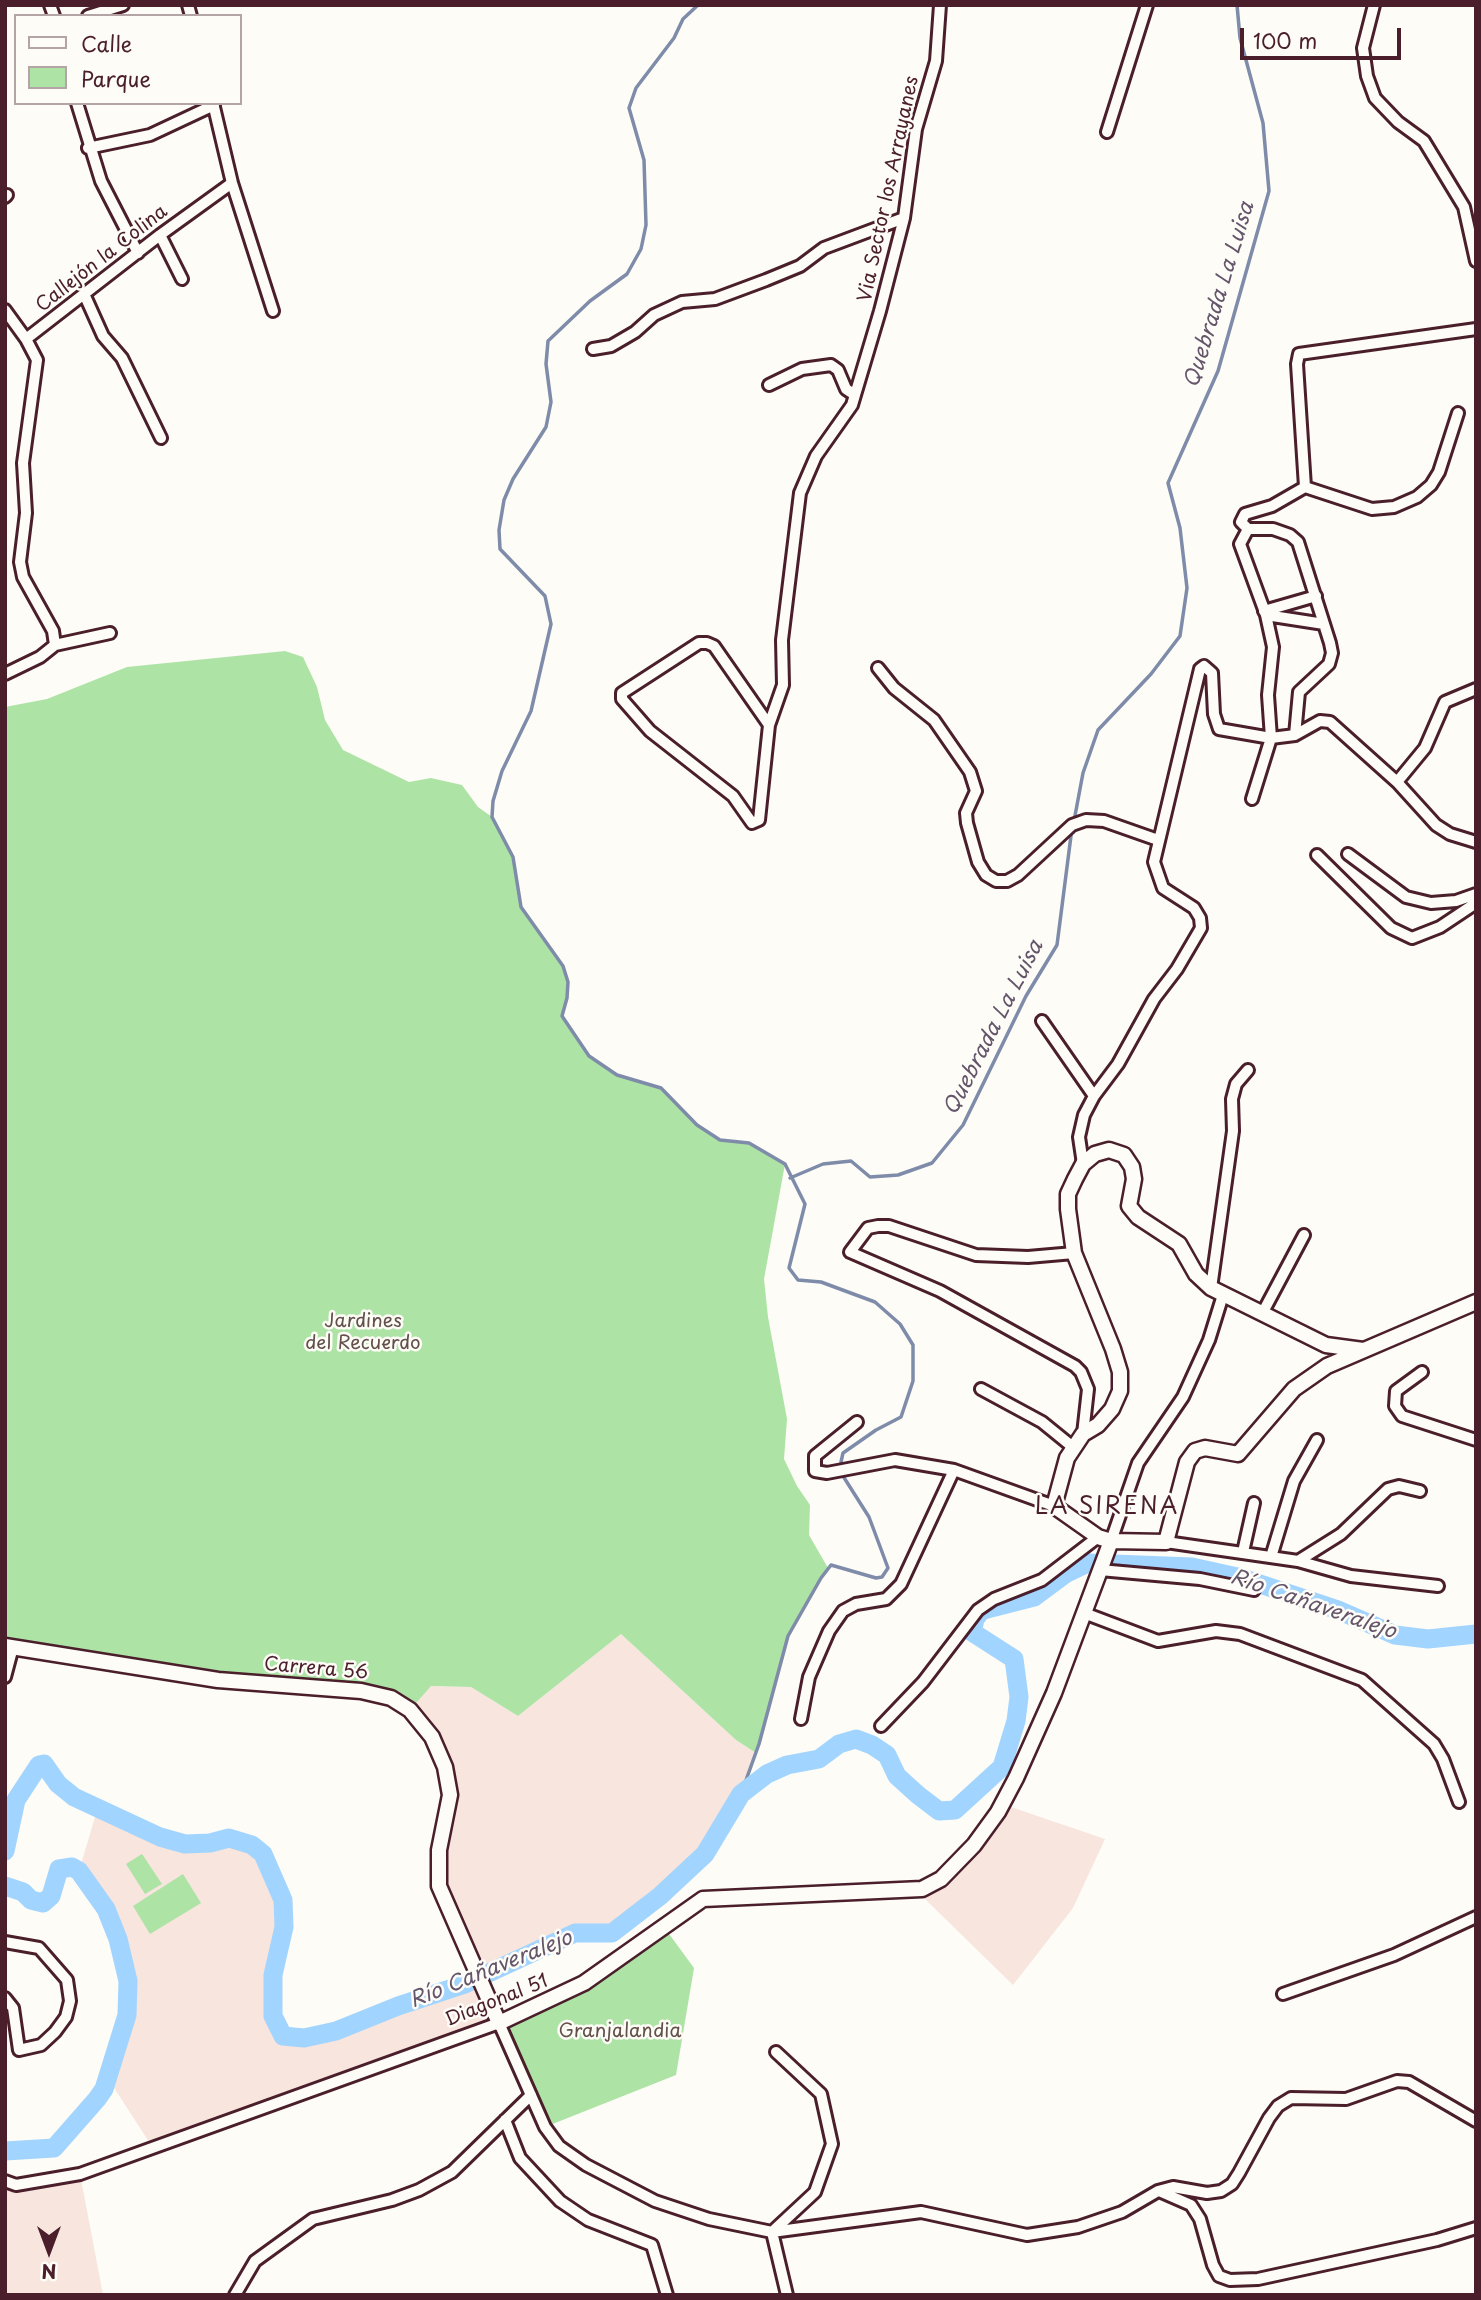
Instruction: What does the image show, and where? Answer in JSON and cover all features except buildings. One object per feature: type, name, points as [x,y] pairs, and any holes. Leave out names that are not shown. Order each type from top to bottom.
[{"type":"street","points":[[94,14],[123,5]]},
{"type":"street","name":"Via Sector los Arrayanes","points":[[769,725],[714,646],[707,643],[698,643],[622,693],[622,699],[650,731],[733,796],[752,823],[759,820],[769,725],[783,685],[782,640],[800,493],[816,456],[846,417],[856,395],[904,218],[916,129],[936,61],[940,5]]},
{"type":"street","points":[[1107,132],[1147,5]]},
{"type":"street","points":[[1374,5],[1363,48],[1367,76],[1375,98],[1398,122],[1424,141],[1464,207],[1476,261]]},
{"type":"street","points":[[77,105],[88,148],[101,181],[138,253]]},
{"type":"street","points":[[88,148],[150,135],[211,105]]},
{"type":"street","points":[[213,105],[232,183],[273,311]]},
{"type":"street","name":"Callejón la Colina","points":[[26,339],[85,296],[160,234],[232,183]]},
{"type":"street","points":[[593,349],[611,346],[635,332],[654,315],[682,302],[715,299],[800,266],[824,248],[904,218]]},
{"type":"street","points":[[160,234],[182,279]]},
{"type":"street","points":[[85,296],[103,337],[122,358],[161,438]]},
{"type":"street","points":[[5,310],[37,360],[23,463],[26,513],[20,562],[23,577],[52,631],[55,645]]},
{"type":"street","points":[[1305,487],[1297,364],[1299,354],[1476,328]]},
{"type":"street","points":[[769,385],[802,369],[831,365],[838,370],[846,389],[856,395]]},
{"type":"street","points":[[1295,735],[1299,692],[1329,664],[1332,653],[1298,542],[1290,535],[1273,529],[1248,529],[1241,522],[1245,514],[1272,506],[1305,487],[1373,509],[1394,507],[1417,497],[1432,485],[1439,472],[1458,413]]},
{"type":"street","points":[[1248,529],[1240,544],[1265,613],[1273,647],[1268,703],[1271,738],[1252,799]]},
{"type":"street","points":[[1265,613],[1316,596]]},
{"type":"street","points":[[1265,613],[1324,624]]},
{"type":"street","points":[[5,674],[40,657],[55,645],[110,633]]},
{"type":"street","points":[[1083,1164],[1079,1137],[1084,1115],[1094,1096],[1118,1064],[1154,999],[1177,969],[1201,928],[1200,918],[1194,908],[1163,888],[1154,862],[1200,669],[1204,666],[1212,673],[1214,714],[1219,729],[1271,738],[1295,735],[1320,721],[1330,722],[1397,782],[1436,825],[1457,837],[1476,842]]},
{"type":"street","points":[[878,668],[894,688],[934,720],[970,772],[976,791],[966,813],[967,823],[978,862],[986,875],[996,881],[1007,881],[1018,875],[1072,825],[1086,820],[1104,821],[1158,840]]},
{"type":"street","points":[[1397,782],[1425,748],[1445,702],[1476,689]]},
{"type":"street","points":[[1348,854],[1406,897],[1431,903],[1456,901],[1476,894]]},
{"type":"street","points":[[1317,855],[1391,928],[1412,938],[1440,928],[1476,903]]},
{"type":"street","points":[[1042,1021],[1094,1096]]},
{"type":"street","points":[[1248,1070],[1236,1084],[1232,1099],[1233,1131],[1217,1292],[1209,1340],[1183,1397],[1138,1463],[1105,1543],[1099,1572],[1084,1613],[1158,1641],[1216,1632],[1240,1634],[1362,1680],[1434,1744],[1443,1759],[1459,1802]]},
{"type":"street","points":[[1054,1506],[1060,1475],[1074,1448],[1083,1434],[1112,1409],[1120,1391],[1120,1372],[1074,1253],[1068,1194],[1083,1164],[1102,1152],[1109,1150],[1124,1155],[1132,1167],[1134,1179],[1129,1206],[1138,1217],[1179,1244],[1196,1274],[1217,1292],[1263,1312],[1326,1345],[1363,1350]]},
{"type":"street","points":[[1074,1253],[1028,1257],[976,1255],[889,1226],[868,1228],[850,1252],[940,1291],[1082,1371],[1088,1390],[1083,1434]]},
{"type":"street","points":[[1263,1312],[1304,1235]]},
{"type":"street","points":[[1166,1542],[1187,1462],[1195,1451],[1205,1448],[1231,1454],[1244,1450],[1294,1389],[1327,1366],[1476,1302]]},
{"type":"street","points":[[1422,1372],[1396,1391],[1395,1406],[1402,1416],[1476,1440]]},
{"type":"street","points":[[981,1389],[1042,1422],[1074,1448]]},
{"type":"street","points":[[857,1422],[814,1456],[815,1471],[827,1473],[895,1460],[954,1470],[1054,1506],[1105,1543]]},
{"type":"street","points":[[1271,1557],[1294,1482],[1317,1440]]},
{"type":"street","points":[[801,1718],[809,1676],[830,1631],[843,1611],[856,1604],[886,1599],[901,1584],[954,1470]]},
{"type":"street","points":[[1298,1561],[1341,1534],[1388,1489],[1399,1486],[1420,1491]]},
{"type":"street","points":[[1243,1552],[1254,1503]]},
{"type":"street","points":[[881,1726],[922,1682],[978,1610],[994,1599],[1042,1580],[1105,1543],[1166,1542],[1298,1561],[1351,1576],[1437,1586]]},
{"type":"street","points":[[1099,1572],[1200,1579],[1254,1590]]},
{"type":"street","name":"Diagonal 51","points":[[5,2181],[16,2185],[80,2174],[499,2023],[596,1974],[703,1899],[922,1889],[957,1866],[998,1812],[1054,1693],[1084,1613]]},
{"type":"street","points":[[5,1677],[9,1647]]},
{"type":"street","name":"Carrera 56","points":[[9,1647],[218,1680],[361,1690],[391,1698],[410,1710],[432,1737],[445,1767],[450,1795],[439,1850],[439,1886],[499,2023]]},
{"type":"street","points":[[1283,1994],[1394,1955],[1476,1917]]},
{"type":"street","points":[[5,1942],[39,1948],[67,1980],[70,2001],[66,2017],[55,2032],[41,2045],[19,2050],[13,2008],[5,1998]]},
{"type":"street","points":[[499,2023],[545,2127],[559,2146],[586,2165],[655,2201],[709,2219],[772,2232],[921,2212],[1003,2232],[1049,2234],[1100,2221],[1158,2191],[1173,2187],[1207,2193],[1221,2191],[1232,2184],[1278,2106],[1291,2098],[1346,2099],[1397,2081],[1409,2082],[1476,2121]]},
{"type":"street","points":[[772,2232],[815,2192],[832,2144],[821,2094],[776,2052]]},
{"type":"street","points":[[235,2295],[255,2261],[313,2219],[419,2190],[452,2172],[531,2095]]},
{"type":"street","points":[[505,2120],[520,2158],[560,2200],[588,2220],[652,2245],[667,2295]]},
{"type":"street","points":[[1158,2191],[1191,2205],[1200,2219],[1219,2276],[1230,2280],[1258,2278],[1437,2240],[1476,2228]]},
{"type":"street","points":[[772,2232],[787,2295]]},
{"type":"shaded area","points":[[621,1634],[736,1740],[756,1753],[741,1794],[705,1854],[660,1896],[612,1933],[575,1933],[478,1978],[439,1886],[448,1815],[445,1767],[410,1710],[430,1686],[471,1687],[518,1716]]},
{"type":"shaded area","points":[[1002,1804],[1105,1839],[1073,1908],[1013,1985],[924,1898],[922,1889],[941,1879]]},
{"type":"shaded area","points":[[98,1807],[160,1837],[185,1844],[209,1843],[229,1838],[252,1845],[263,1854],[283,1900],[284,1927],[273,1975],[273,2016],[286,2038],[336,2031],[478,1978],[499,2023],[153,2148],[107,2077],[127,2015],[128,1981],[118,1939],[106,1909],[79,1871]]},
{"type":"shaded area","points":[[80,2174],[103,2295],[5,2295],[5,2181]]},
{"type":"green space","name":"Jardines del Recuerdo","points":[[285,651],[303,657],[317,687],[325,720],[343,750],[409,782],[431,778],[462,785],[478,807],[492,817],[513,857],[521,907],[563,966],[568,982],[562,1016],[589,1056],[617,1075],[661,1088],[697,1124],[720,1140],[749,1143],[785,1164],[764,1279],[768,1317],[787,1419],[784,1459],[810,1505],[809,1535],[828,1568],[789,1636],[756,1753],[736,1740],[621,1634],[518,1716],[471,1687],[431,1686],[410,1710],[391,1698],[5,1646],[5,707],[47,699],[127,667]]},
{"type":"green space","points":[[142,1854],[162,1884],[145,1894],[126,1864]]},
{"type":"green space","points":[[183,1874],[201,1903],[150,1934],[133,1906]]},
{"type":"green space","name":"Granjalandia","points":[[664,1927],[694,1968],[676,2075],[545,2127],[499,2023],[569,1992]]},
{"type":"waterway","points":[[698,5],[683,19],[674,38],[636,88],[629,108],[644,160],[646,225],[641,249],[627,274],[590,301],[548,341],[546,364],[551,402],[546,427],[513,479],[504,500],[499,530],[500,549],[545,596],[551,624],[531,711],[502,771],[493,801],[492,817],[513,857],[521,907],[563,966],[568,982],[562,1016],[589,1056],[617,1075],[661,1088],[697,1125],[720,1140],[749,1143],[785,1164],[805,1204],[789,1268],[798,1280],[821,1282],[875,1302],[900,1324],[913,1345],[913,1381],[901,1417],[876,1430],[843,1453],[841,1462]]},
{"type":"waterway","name":"Quebrada La Luisa","points":[[1074,821],[1083,773],[1098,730],[1151,674],[1180,636],[1187,588],[1180,528],[1168,483],[1218,371],[1269,191],[1263,123],[1240,38],[1237,5]]},
{"type":"waterway","name":"Quebrada La Luisa","points":[[790,1178],[823,1164],[851,1161],[870,1177],[898,1175],[932,1163],[963,1125],[1026,996],[1057,945],[1072,828]]},
{"type":"waterway","points":[[741,1794],[759,1744],[788,1636],[821,1578],[831,1565],[876,1578],[882,1577],[888,1568],[869,1517],[843,1476]]},
{"type":"waterway","name":"Río Cañaveralejo","points":[[5,1851],[16,1800],[39,1765],[44,1764],[58,1784],[74,1797],[160,1837],[185,1844],[210,1843],[229,1838],[252,1845],[263,1854],[283,1900],[284,1927],[273,1975],[273,2016],[283,2036],[304,2038],[336,2031],[398,2006],[465,1984],[575,1933],[612,1933],[660,1896],[705,1854],[741,1794],[767,1774],[787,1765],[819,1759],[839,1744],[856,1739],[872,1745],[887,1755],[897,1776],[918,1795],[939,1811],[955,1810],[1002,1767],[1016,1721],[1019,1697],[1014,1659],[972,1632],[975,1619],[981,1611],[1034,1597],[1065,1574],[1088,1563],[1192,1567],[1242,1578],[1338,1610],[1395,1635],[1428,1639],[1476,1634]]},
{"type":"waterway","name":"Río Cañaveralejo","points":[[5,1886],[23,1892],[31,1900],[43,1903],[51,1896],[59,1869],[72,1867],[79,1871],[106,1909],[118,1939],[128,1981],[127,2015],[104,2089],[97,2099],[54,2148],[5,2151]]},
{"type":"district","name":"LA SIRENA","points":[[1107,1508]]}]
